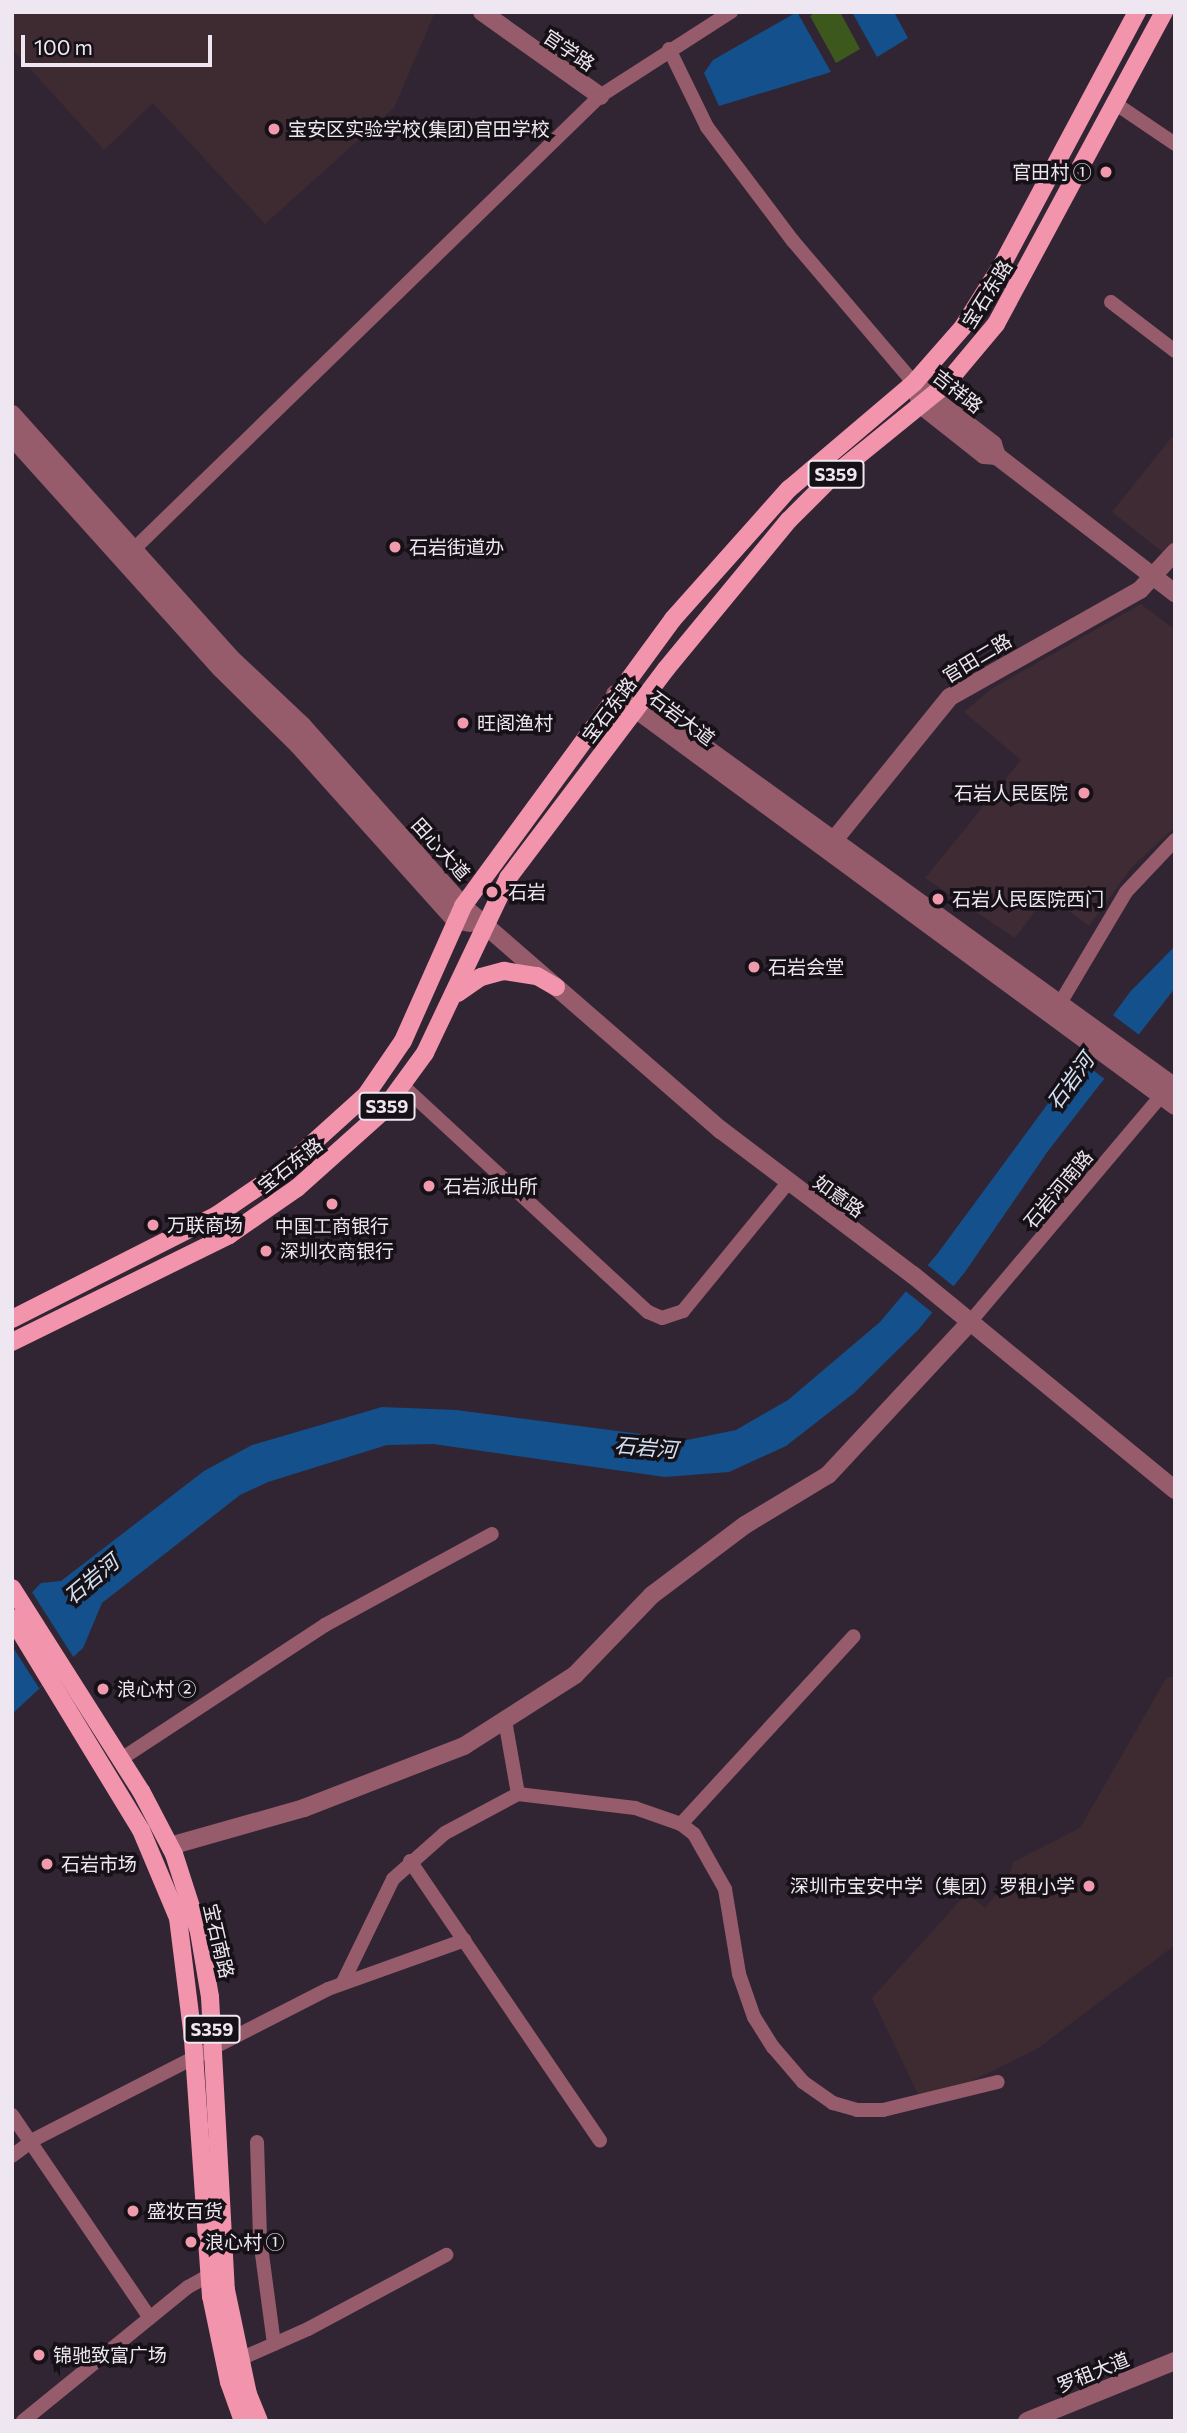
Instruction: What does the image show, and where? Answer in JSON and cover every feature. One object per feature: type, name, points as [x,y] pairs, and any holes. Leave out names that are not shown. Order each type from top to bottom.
[{"type":"main road","name":"宝石东路","points":[[12,1319],[217,1215],[284,1170],[331,1130],[392,1060],[459,913],[615,694],[701,585],[760,519],[820,461],[914,383],[963,327],[990,285],[1137,12]]},
{"type":"main road","name":"宝石东路","points":[[12,1342],[229,1235],[259,1215],[346,1146],[403,1086],[453,998],[508,878],[639,705],[789,520],[833,476],[927,401],[979,347],[1011,301],[1164,12]]},
{"type":"main road","points":[[453,998],[471,982],[504,971],[537,976],[556,987]]},
{"type":"main road","name":"S359","points":[[12,1588],[57,1672]]},
{"type":"main road","name":"S359","points":[[12,1618],[57,1672]]},
{"type":"main road","name":"宝石南路","points":[[57,1672],[121,1759],[170,1846],[199,1932],[213,2049],[222,2261],[240,2359],[259,2421]]},
{"type":"main road","name":"宝石南路","points":[[57,1672],[163,1875],[182,1936],[194,2058],[208,2277],[222,2358],[243,2421]]},
{"type":"street","name":"官学路","points":[[482,12],[600,96]]},
{"type":"street","points":[[134,550],[600,96],[669,49],[731,12]]},
{"type":"street","points":[[669,49],[707,127],[793,241],[914,383]]},
{"type":"street","points":[[1116,104],[1175,144]]},
{"type":"street","points":[[1111,302],[1175,351]]},
{"type":"street","name":"吉祥路","points":[[914,383],[927,401],[984,455],[997,456],[1175,593]]},
{"type":"street","name":"田心大道","points":[[12,414],[231,658],[302,725],[459,913]]},
{"type":"street","name":"田心大道","points":[[12,437],[220,668],[459,913],[487,928]]},
{"type":"street","name":"官田二路","points":[[834,840],[950,697],[1155,578],[1175,552]]},
{"type":"street","name":"石岩大道","points":[[615,694],[639,705],[834,840],[1056,1010]]},
{"type":"street","name":"石岩大道","points":[[639,705],[1171,1091]]},
{"type":"street","points":[[1056,1010],[1126,892],[1175,841]]},
{"type":"street","name":"如意路","points":[[487,928],[787,1184],[913,1275],[1175,1490]]},
{"type":"street","points":[[403,1086],[649,1312],[662,1318],[683,1311],[787,1184]]},
{"type":"street","name":"石岩河南路","points":[[970,1322],[1171,1091]]},
{"type":"street","points":[[170,1846],[304,1808],[464,1746],[575,1675],[652,1595],[724,1540],[828,1475],[970,1322]]},
{"type":"street","points":[[121,1759],[325,1625],[492,1534]]},
{"type":"street","points":[[681,1824],[853,1636]]},
{"type":"street","points":[[505,1720],[518,1794]]},
{"type":"street","points":[[344,1983],[374,1911],[411,1861],[445,1833],[518,1794],[591,1799],[681,1824],[694,1834],[725,1889],[739,1974],[754,2017],[803,2082],[833,2103],[857,2110],[883,2110],[998,2082]]},
{"type":"street","points":[[411,1861],[600,2141]]},
{"type":"street","points":[[12,2156],[33,2140],[344,1983],[465,1940]]},
{"type":"street","points":[[12,2115],[33,2140],[150,2318]]},
{"type":"street","points":[[257,2142],[260,2239],[274,2344]]},
{"type":"street","points":[[240,2359],[446,2255]]},
{"type":"street","points":[[23,2421],[150,2318],[208,2277]]},
{"type":"street","name":"罗租大道","points":[[1027,2421],[1175,2361]]},
{"type":"shaded area","name":"宝安区实验学校(集团)官田学校","points":[[12,12],[435,12],[394,108],[265,224],[153,103],[104,150],[12,49]]},
{"type":"shaded area","points":[[1175,433],[1175,562],[1112,512]]},
{"type":"shaded area","name":"石岩人民医院","points":[[1141,604],[1175,630],[1175,827],[1131,868],[1089,926],[1047,895],[1015,938],[925,878],[1021,760],[964,712],[991,689]]},
{"type":"shaded area","name":"深圳市宝安中学（集团）罗租小学","points":[[1167,1677],[1175,1677],[1175,1945],[1037,2049],[969,2082],[919,2096],[872,1998],[967,1893],[985,1908],[1008,1880],[1013,1862],[1080,1828]]},
{"type":"green space","points":[[816,12],[840,12],[860,49],[836,63],[810,16]]},
{"type":"water","points":[[797,12],[831,72],[719,106],[704,73],[713,60]]},
{"type":"water","points":[[852,12],[894,12],[908,38],[877,57]]},
{"type":"water","name":"石岩河","points":[[1175,946],[1175,988],[1048,1151],[965,1272],[919,1329],[854,1393],[786,1446],[729,1472],[665,1477],[433,1444],[387,1445],[268,1482],[240,1495],[102,1603],[83,1648],[12,1714],[12,1613],[41,1583],[61,1581],[204,1471],[252,1445],[382,1407],[456,1410],[687,1440],[736,1430],[788,1400],[880,1322],[938,1253],[1130,992]]},
{"type":"pier","points":[[1110,1013],[1140,1036],[1107,1081],[1076,1058]]},
{"type":"pier","points":[[925,1263],[956,1288],[935,1315],[904,1289]]},
{"type":"pier","points":[[30,1589],[74,1658],[39,1688],[12,1646],[12,1608]]},
{"type":"place","name":"宝安区实验学校(集团)官田学校","points":[[274,129]]},
{"type":"place","name":"官田村 ①","points":[[1106,172]]},
{"type":"place","name":"石岩街道办","points":[[395,547]]},
{"type":"place","name":"旺阁渔村","points":[[463,723]]},
{"type":"place","name":"石岩人民医院","points":[[1084,793]]},
{"type":"place","name":"石岩","points":[[492,892]]},
{"type":"place","name":"石岩人民医院西门","points":[[938,899]]},
{"type":"place","name":"石岩会堂","points":[[754,967]]},
{"type":"place","name":"石岩派出所","points":[[429,1186]]},
{"type":"place","name":"中国工商银行","points":[[332,1204]]},
{"type":"place","name":"万联商场","points":[[153,1225]]},
{"type":"place","name":"深圳农商银行","points":[[266,1251]]},
{"type":"place","name":"浪心村 ②","points":[[103,1689]]},
{"type":"place","name":"石岩市场","points":[[47,1864]]},
{"type":"place","name":"深圳市宝安中学（集团）罗租小学","points":[[1089,1886]]},
{"type":"place","name":"盛妆百货","points":[[133,2211]]},
{"type":"place","name":"浪心村 ①","points":[[191,2242]]},
{"type":"place","name":"锦驰致富广场","points":[[39,2355]]}]
